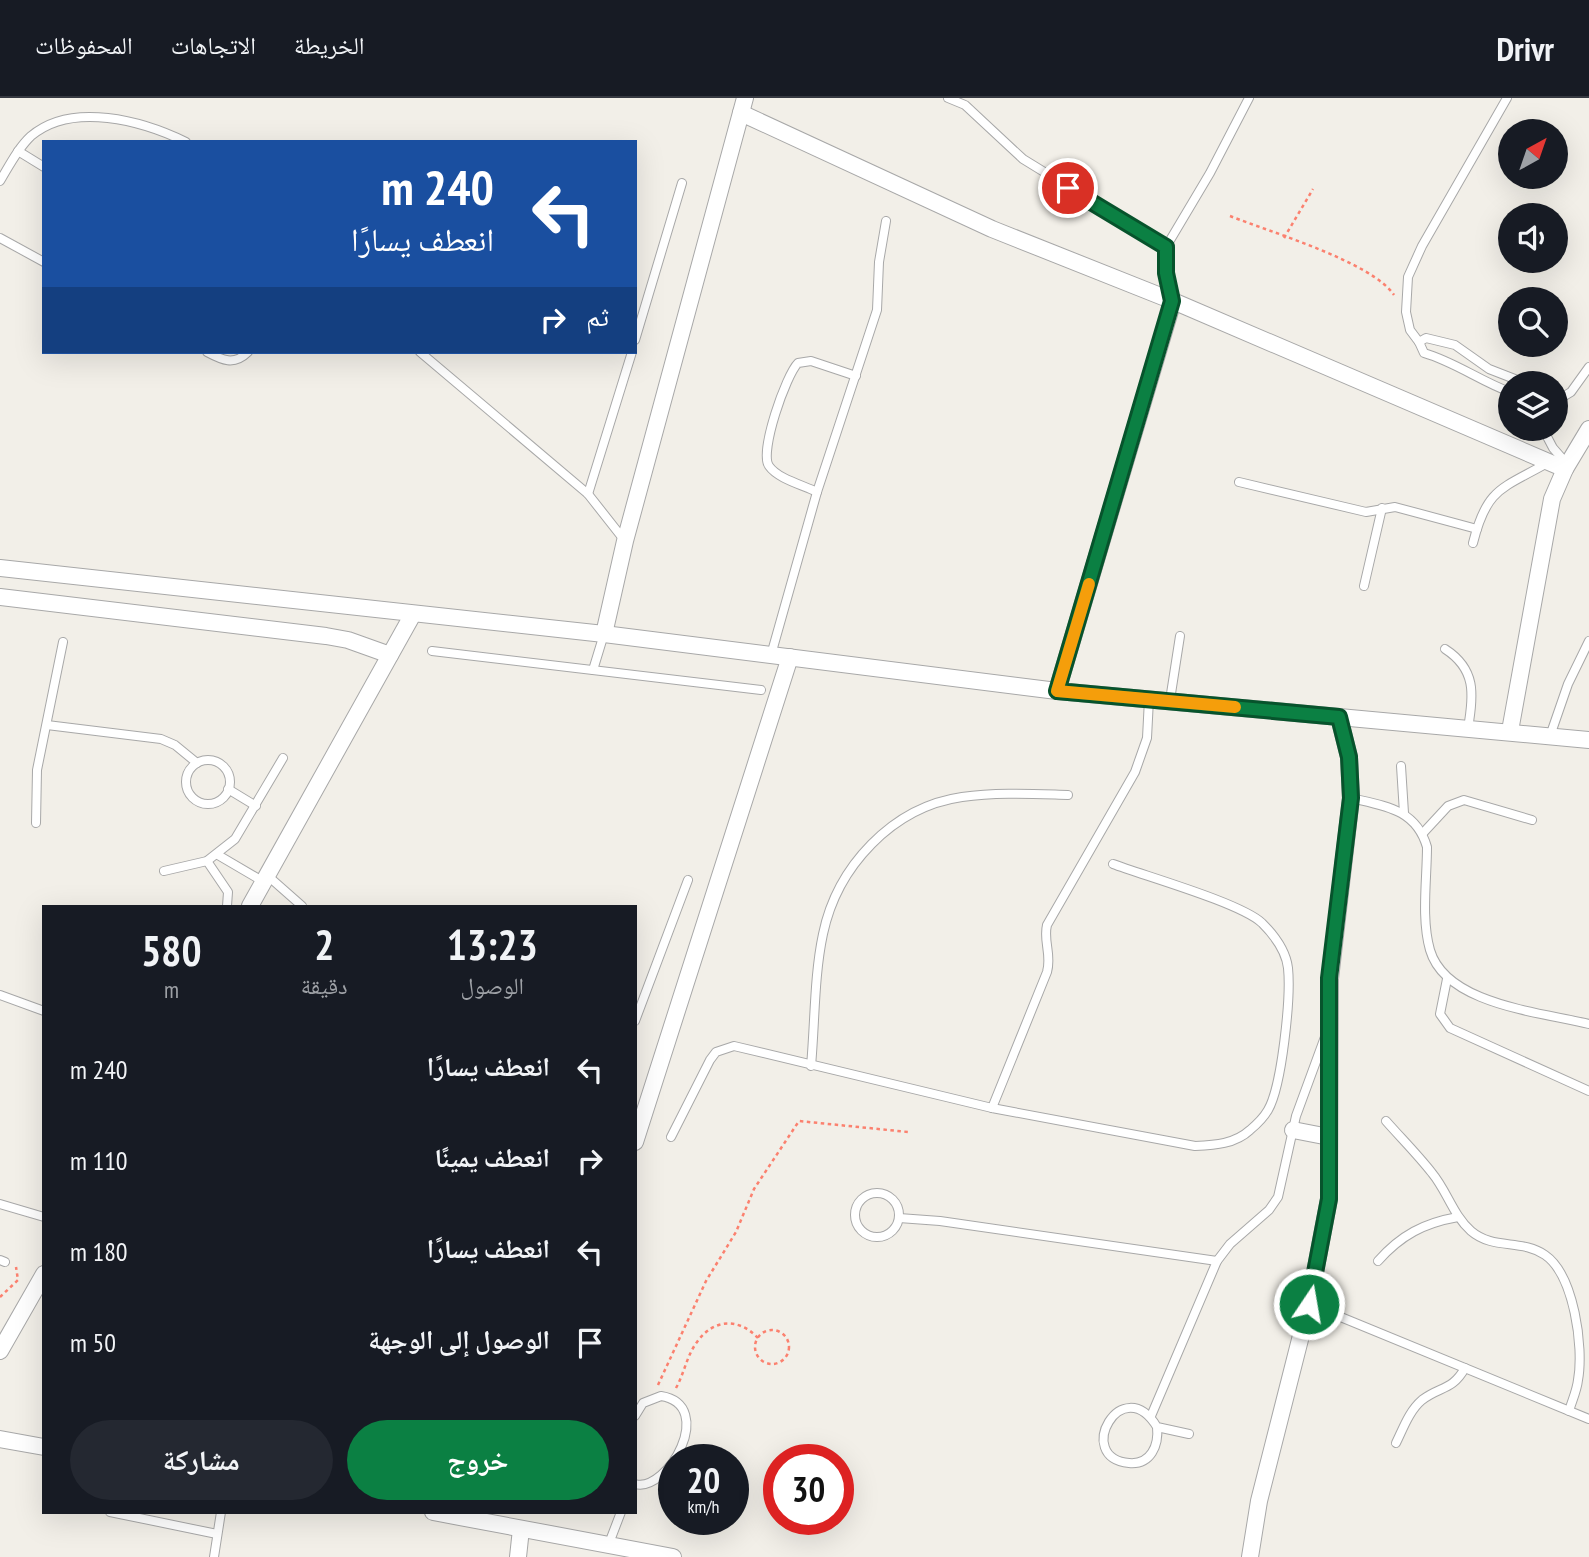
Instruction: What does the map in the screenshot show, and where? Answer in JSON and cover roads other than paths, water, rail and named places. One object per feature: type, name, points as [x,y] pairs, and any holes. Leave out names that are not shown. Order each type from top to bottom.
[{"type":"street","points":[[604,634],[625,541],[743,106],[1003,234],[1172,301],[1549,462],[1566,466]]},
{"type":"street","points":[[1057,691],[1172,301]]},
{"type":"street","points":[[1510,731],[1548,514],[1566,466],[1589,429]]},
{"type":"street","points":[[0,568],[604,634],[1057,691],[1589,740]]},
{"type":"street","points":[[0,597],[326,636],[370,646],[390,655]]},
{"type":"street","points":[[251,905],[413,614]]},
{"type":"street","points":[[637,1136],[790,657]]},
{"type":"street","points":[[1250,1557],[1269,1457],[1309,1304],[1329,1199],[1333,930],[1351,798],[1349,757],[1339,717]]},
{"type":"street","points":[[1293,1130],[1329,1137]]},
{"type":"street","points":[[0,1350],[42,1277]]},
{"type":"street","points":[[0,1439],[42,1447]]},
{"type":"street","points":[[448,1514],[517,1523],[608,1546],[673,1557]]},
{"type":"street","points":[[517,1523],[518,1557]]},
{"type":"lane","points":[[948,98],[967,101],[1023,159],[1166,247]]},
{"type":"lane","points":[[1172,301],[1166,273],[1166,247],[1210,173],[1249,98]]},
{"type":"lane","points":[[1498,387],[1476,378],[1445,359],[1424,353],[1410,330],[1405,295],[1415,261],[1507,98]]},
{"type":"lane","points":[[0,181],[18,151],[43,128],[75,119],[136,122],[181,140]]},
{"type":"lane","points":[[18,151],[42,166]]},
{"type":"lane","points":[[637,333],[682,183]]},
{"type":"lane","points":[[771,655],[817,492],[879,301],[879,262],[886,221]]},
{"type":"lane","points":[[0,238],[42,261]]},
{"type":"lane","points":[[1419,342],[1426,338],[1447,342],[1498,372]]},
{"type":"lane","points":[[211,354],[224,361],[233,361],[245,354]]},
{"type":"lane","points":[[422,354],[588,494],[625,541]]},
{"type":"lane","points":[[588,494],[631,354]]},
{"type":"lane","points":[[817,492],[774,472],[766,460],[765,446],[791,373],[798,363],[811,361],[856,376]]},
{"type":"lane","points":[[1568,395],[1589,367]]},
{"type":"lane","points":[[1549,441],[1566,466]]},
{"type":"lane","points":[[1473,543],[1485,504],[1492,495],[1549,462]]},
{"type":"lane","points":[[1239,482],[1366,512],[1395,507],[1477,529]]},
{"type":"lane","points":[[1364,586],[1382,508]]},
{"type":"lane","points":[[593,670],[604,634]]},
{"type":"lane","points":[[1170,700],[1180,636]]},
{"type":"lane","points":[[1550,736],[1573,672],[1589,641]]},
{"type":"lane","points":[[36,823],[37,770],[63,642]]},
{"type":"lane","points":[[1445,649],[1457,657],[1471,680],[1473,697],[1468,728]]},
{"type":"lane","points":[[432,651],[761,690]]},
{"type":"lane","points":[[992,1108],[1047,972],[1047,925],[1135,772],[1147,738],[1149,699]]},
{"type":"lane","points":[[47,725],[161,739],[187,752],[197,763]]},
{"type":"lane","points":[[164,871],[208,861],[235,839],[284,758]]},
{"type":"lane","points":[[211,760],[218,763],[228,774],[228,789],[219,800],[212,803],[197,801],[187,789],[187,774],[197,763],[211,760]]},
{"type":"lane","points":[[1401,766],[1404,813]]},
{"type":"lane","points":[[228,789],[256,806]]},
{"type":"lane","points":[[811,1066],[822,936],[839,887],[859,857],[882,834],[918,811],[959,797],[1002,794],[1068,795]]},
{"type":"lane","points":[[1351,798],[1404,813],[1423,834],[1427,847],[1427,935],[1433,959],[1447,979],[1475,996],[1589,1024]]},
{"type":"lane","points":[[1423,834],[1448,806],[1464,800],[1532,820]]},
{"type":"lane","points":[[218,855],[266,879],[301,905]]},
{"type":"lane","points":[[208,861],[228,892],[226,905]]},
{"type":"lane","points":[[671,1137],[710,1060],[724,1047],[734,1046],[992,1108],[1195,1146],[1224,1144],[1249,1132],[1268,1110],[1278,1084],[1288,993],[1288,966],[1278,941],[1260,920],[1236,908],[1113,864]]},
{"type":"lane","points":[[637,1016],[688,880]]},
{"type":"lane","points":[[1447,979],[1440,1014],[1450,1028],[1589,1091]]},
{"type":"lane","points":[[0,995],[42,1010]]},
{"type":"lane","points":[[1151,1416],[1217,1261],[1230,1244],[1264,1216],[1278,1197],[1306,1084],[1330,1028]]},
{"type":"lane","points":[[1386,1121],[1433,1173],[1458,1217],[1480,1238],[1496,1245],[1529,1248],[1545,1255],[1557,1267],[1573,1306],[1580,1356],[1578,1380],[1569,1411]]},
{"type":"lane","points":[[884,1194],[898,1208],[899,1218],[889,1234],[870,1236],[856,1222],[855,1213],[865,1196],[884,1194]]},
{"type":"lane","points":[[0,1203],[42,1216]]},
{"type":"lane","points":[[1378,1261],[1394,1243],[1413,1230],[1435,1221],[1458,1217]]},
{"type":"lane","points":[[899,1218],[940,1220],[1217,1261]]},
{"type":"lane","points":[[1309,1304],[1589,1419]]},
{"type":"lane","points":[[1396,1443],[1415,1407],[1424,1399],[1448,1388],[1465,1367]]},
{"type":"lane","points":[[637,1413],[643,1403],[652,1398],[671,1397],[681,1404],[687,1413],[688,1425],[685,1436],[661,1478],[652,1484],[637,1484]]},
{"type":"lane","points":[[1128,1408],[1140,1410],[1151,1416],[1157,1427],[1159,1439],[1155,1451],[1146,1460],[1134,1464],[1122,1462],[1111,1456],[1104,1445],[1103,1433],[1107,1421],[1116,1412],[1128,1408]]},
{"type":"lane","points":[[1157,1427],[1189,1434]]},
{"type":"lane","points":[[120,1514],[217,1534]]},
{"type":"lane","points":[[214,1557],[221,1514]]},
{"type":"lane","points":[[608,1546],[620,1514]]}]
